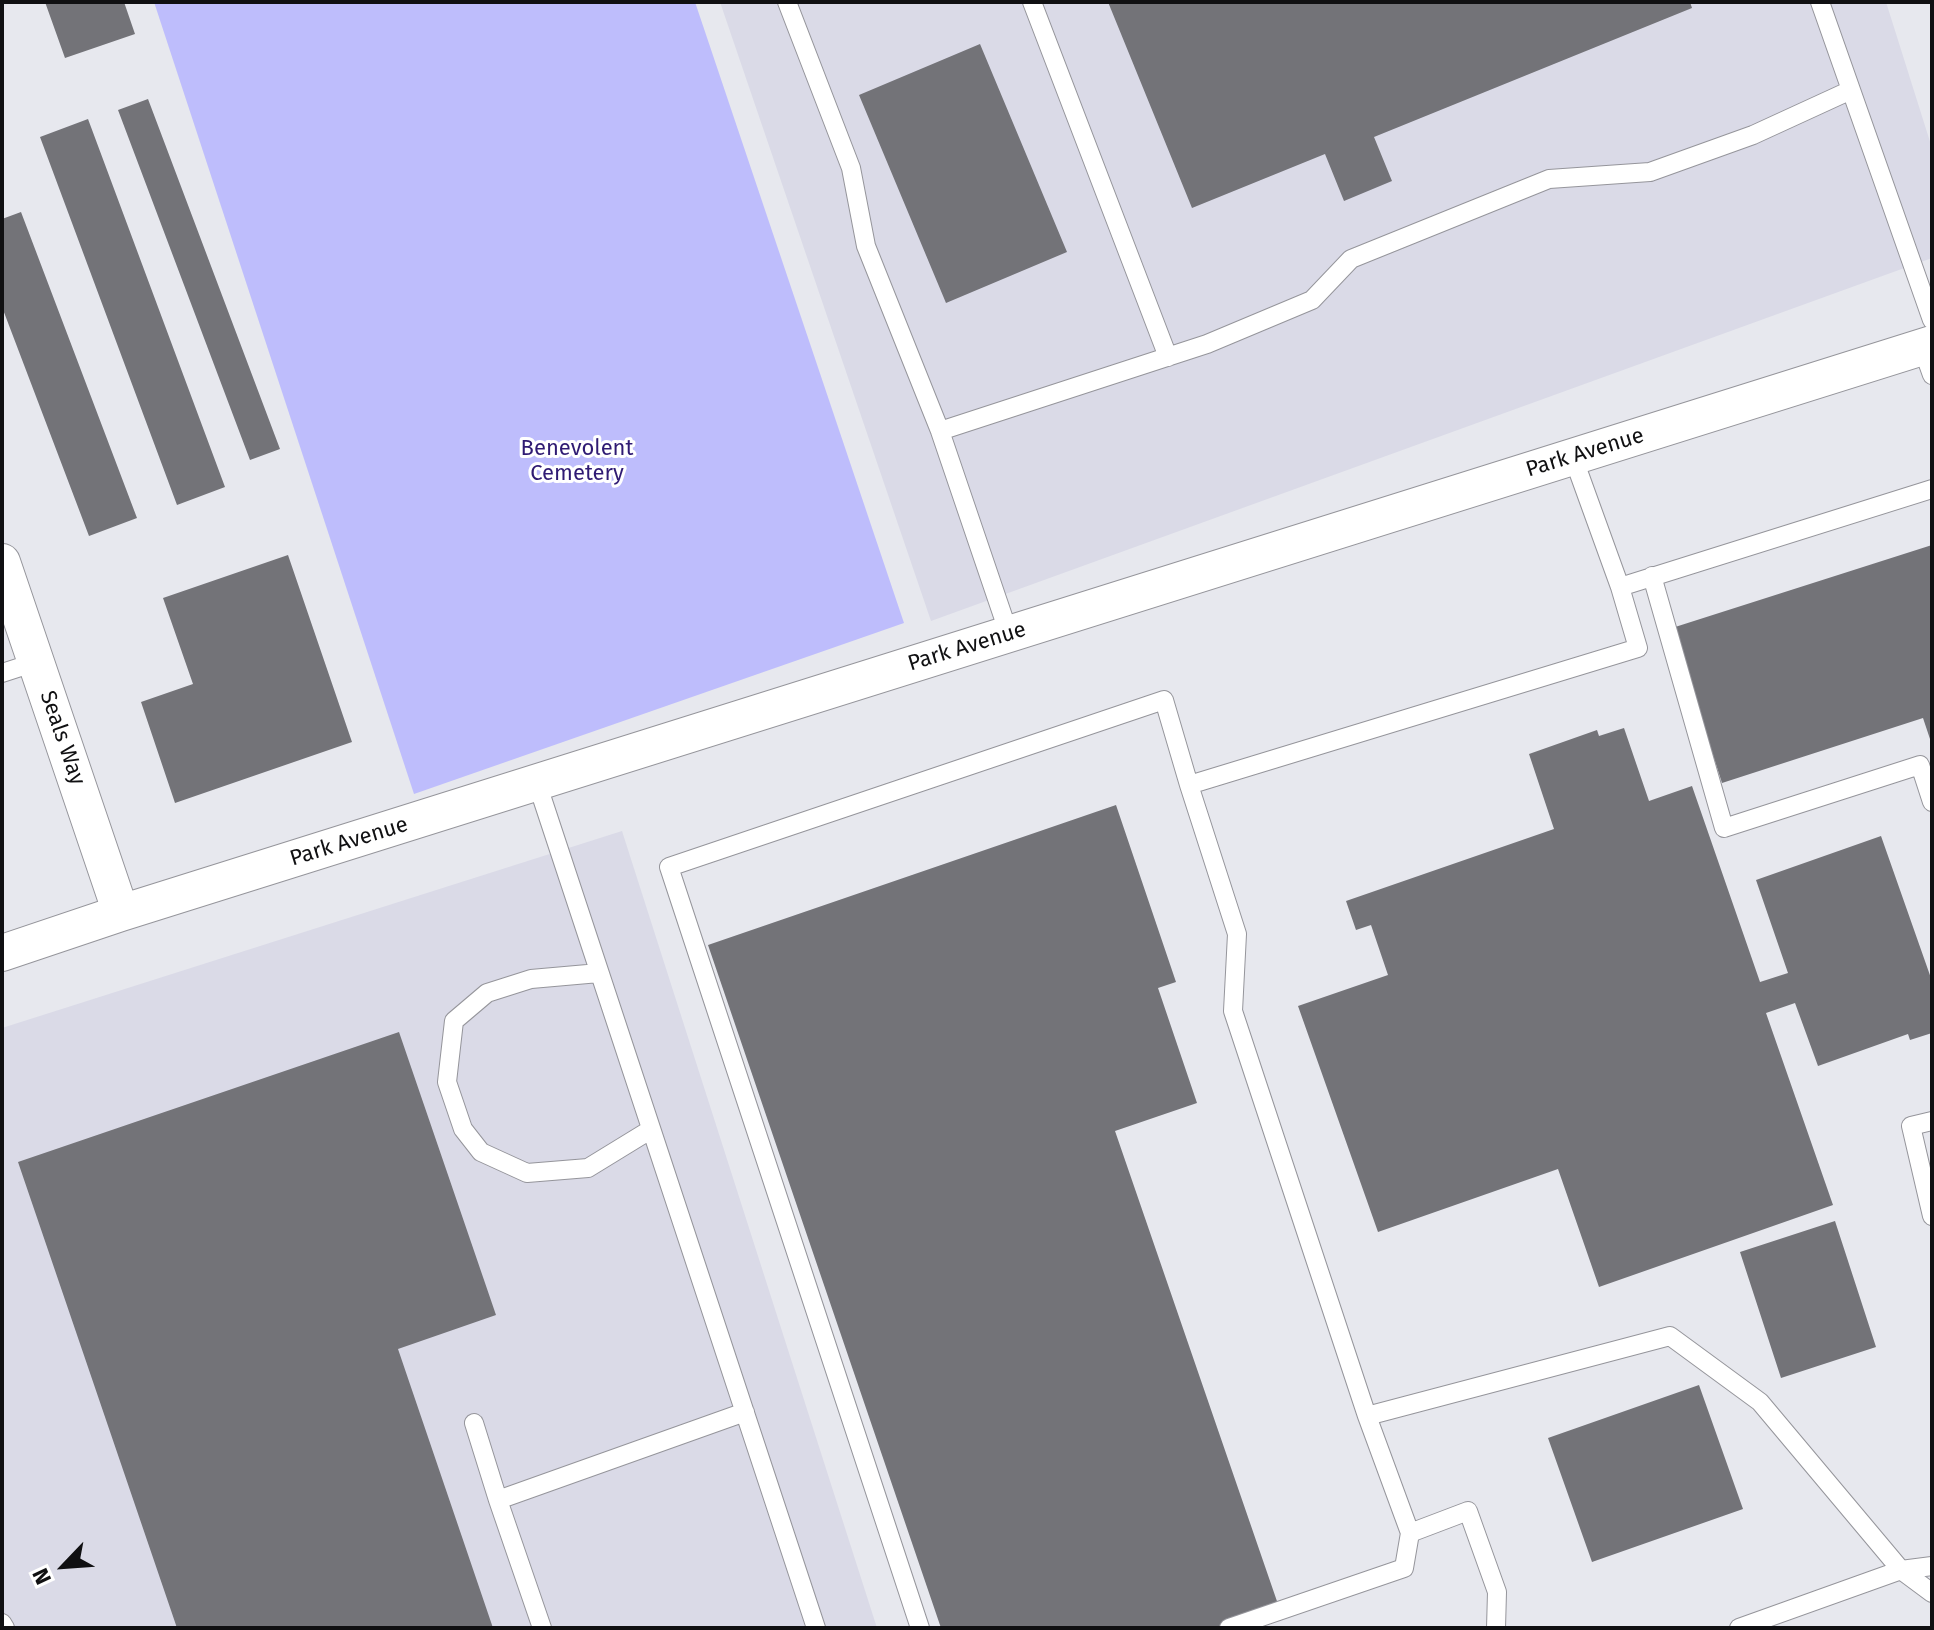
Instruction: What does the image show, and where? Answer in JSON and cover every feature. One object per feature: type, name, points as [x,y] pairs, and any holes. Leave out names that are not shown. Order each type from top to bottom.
[{"type":"street","name":"Park Avenue","points":[[2,953],[121,913],[1930,346]]},
{"type":"street","name":"Seals Way","points":[[2,562],[121,913]]},
{"type":"lane","points":[[787,2],[851,168],[866,246],[940,431],[1009,634]]},
{"type":"lane","points":[[1032,2],[1168,357]]},
{"type":"lane","points":[[1820,2],[1851,90],[1930,346]]},
{"type":"lane","points":[[940,431],[1207,344],[1312,300],[1351,259],[1549,179],[1650,172],[1753,135],[1851,90]]},
{"type":"lane","points":[[1189,785],[1638,648],[1620,587],[1573,457]]},
{"type":"lane","points":[[1620,587],[1932,489]]},
{"type":"lane","points":[[1652,576],[1724,828],[1920,765],[1932,802]]},
{"type":"lane","points":[[2,673],[36,662]]},
{"type":"lane","points":[[920,1628],[669,867],[1164,700],[1237,934],[1233,1011],[1367,1416],[1410,1533],[1404,1568],[1229,1628]]},
{"type":"lane","points":[[537,783],[816,1628]]},
{"type":"lane","points":[[599,973],[531,979],[487,993],[454,1021],[447,1082],[463,1129],[481,1152],[527,1173],[588,1168],[650,1130]]},
{"type":"lane","points":[[1932,1121],[1911,1126],[1932,1216]]},
{"type":"lane","points":[[1367,1416],[1670,1336],[1760,1402],[1901,1570],[1932,1593]]},
{"type":"lane","points":[[498,1500],[745,1412]]},
{"type":"lane","points":[[474,1423],[542,1628]]},
{"type":"lane","points":[[1410,1533],[1468,1511],[1497,1592],[1496,1628]]},
{"type":"lane","points":[[1739,1628],[1901,1570],[1932,1566]]},
{"type":"shaded area","points":[[720,2],[1886,2],[1932,148],[1932,258],[931,621]]},
{"type":"shaded area","points":[[622,831],[877,1628],[2,1628],[2,1028]]},
{"type":"green space","name":"Benevolent Cemetery","points":[[154,2],[695,2],[904,623],[414,794]]},
{"type":"building","points":[[45,2],[124,2],[135,34],[65,58]]},
{"type":"building","points":[[1108,2],[1690,2],[1692,8],[1374,137],[1392,181],[1344,201],[1325,154],[1192,208]]},
{"type":"building","points":[[980,44],[1067,252],[946,303],[859,95]]},
{"type":"building","points":[[148,99],[280,449],[250,460],[118,110]]},
{"type":"building","points":[[88,119],[225,487],[177,505],[40,137]]},
{"type":"building","points":[[21,212],[137,518],[89,536],[2,307],[2,219]]},
{"type":"building","points":[[1932,545],[1932,745],[1923,718],[1722,783],[1672,628]]},
{"type":"building","points":[[288,555],[352,742],[175,803],[141,702],[193,684],[163,598]]},
{"type":"building","points":[[1624,728],[1649,801],[1692,786],[1760,982],[1788,973],[1756,880],[1881,836],[1932,981],[1932,1033],[1910,1040],[1908,1034],[1818,1066],[1795,1003],[1766,1013],[1833,1205],[1599,1287],[1558,1169],[1378,1232],[1298,1006],[1388,975],[1371,925],[1356,930],[1346,901],[1554,829],[1529,754],[1597,730],[1599,736]]},
{"type":"building","points":[[1116,805],[1176,982],[1158,988],[1197,1103],[1115,1131],[1280,1610],[1228,1628],[941,1628],[708,945]]},
{"type":"building","points":[[399,1032],[496,1315],[398,1349],[493,1628],[177,1628],[18,1162]]},
{"type":"building","points":[[1835,1221],[1876,1347],[1781,1378],[1740,1252]]},
{"type":"building","points":[[1699,1385],[1743,1509],[1592,1562],[1548,1438]]}]
